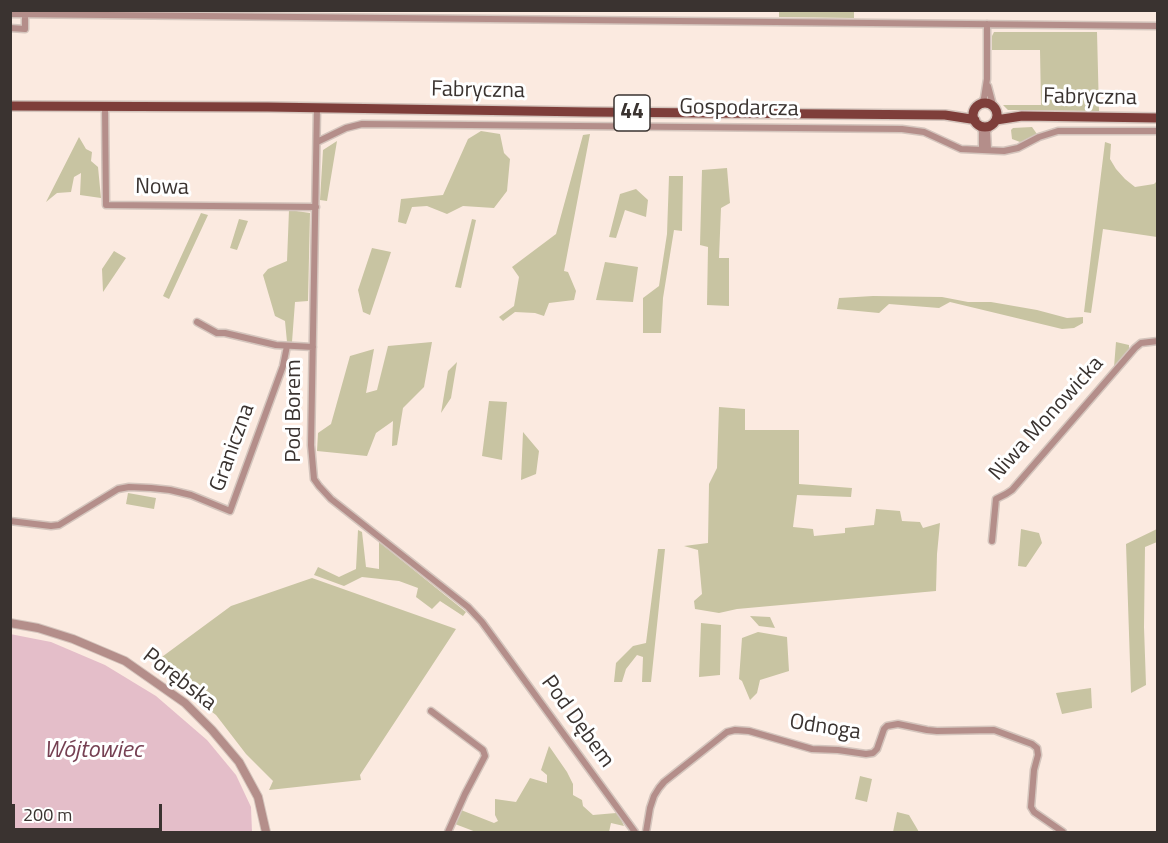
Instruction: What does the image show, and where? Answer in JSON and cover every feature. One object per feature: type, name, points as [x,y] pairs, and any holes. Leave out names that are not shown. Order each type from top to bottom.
[{"type":"main road","name":"44","points":[[987,103],[994,116],[986,127],[978,115],[987,103]]},
{"type":"main road","name":"Fabryczna","points":[[10,106],[945,115],[965,113],[978,115]]},
{"type":"main road","name":"Fabryczna","points":[[994,116],[1158,118]]},
{"type":"street","points":[[10,14],[1158,26]]},
{"type":"street","points":[[10,28],[25,28],[25,14]]},
{"type":"street","points":[[985,150],[978,115],[987,79],[987,24]]},
{"type":"street","points":[[985,150],[987,132],[994,116],[987,79]]},
{"type":"street","name":"Nowa","points":[[105,107],[106,205],[316,207]]},
{"type":"street","name":"Pod Borem","points":[[317,108],[312,444],[314,479],[331,499],[468,607],[489,633]]},
{"type":"street","name":"Gospodarcza","points":[[317,142],[346,128],[362,124],[903,129],[924,132],[961,149],[1004,151],[1018,148],[1039,137],[1058,131],[1158,131]]},
{"type":"street","points":[[196,322],[217,333],[276,345],[313,347]]},
{"type":"street","name":"Niwa Monowicka","points":[[992,541],[996,499],[1012,490],[1136,348],[1141,344],[1158,341]]},
{"type":"street","name":"Graniczna","points":[[10,521],[59,525],[118,489],[129,487],[151,488],[191,495],[230,511],[283,366],[287,346]]},
{"type":"street","name":"Porębska","points":[[10,623],[38,628],[73,639],[125,662],[185,703],[239,762],[258,797],[266,832]]},
{"type":"street","name":"Pod Dębem","points":[[489,633],[635,832]]},
{"type":"street","points":[[431,711],[483,750],[485,756],[448,832]]},
{"type":"street","name":"Odnoga","points":[[646,832],[654,796],[664,782],[727,732],[749,731],[812,749],[866,754],[873,753],[877,749],[887,726],[898,724],[937,731],[994,730],[1032,744],[1037,748],[1038,755],[1034,770],[1031,807],[1034,812],[1063,832]]},
{"type":"shaded area","points":[[779,11],[854,11],[854,18],[779,17]]},
{"type":"shaded area","points":[[994,32],[1097,32],[1099,111],[1008,110],[1003,105],[1041,105],[1040,50],[992,50]]},
{"type":"shaded area","points":[[1032,127],[1037,134],[1033,139],[1020,142],[1012,139],[1011,130],[1013,128]]},
{"type":"shaded area","points":[[481,131],[500,134],[504,153],[510,159],[507,191],[494,208],[463,206],[447,214],[427,206],[412,207],[406,224],[398,222],[401,199],[443,195],[468,139]]},
{"type":"shaded area","points":[[590,134],[564,271],[568,272],[576,291],[574,300],[549,303],[544,316],[515,312],[503,321],[499,317],[514,306],[519,277],[512,267],[556,234],[583,135]]},
{"type":"shaded area","points":[[79,137],[86,149],[92,152],[91,161],[98,167],[101,198],[80,195],[81,173],[74,177],[71,192],[57,193],[46,202]]},
{"type":"shaded area","points":[[337,141],[327,201],[320,200],[323,150]]},
{"type":"shaded area","points":[[1105,142],[1111,144],[1110,159],[1116,169],[1135,187],[1154,184],[1157,181],[1157,237],[1103,229],[1091,313],[1084,312]]},
{"type":"shaded area","points":[[727,168],[730,203],[721,208],[719,258],[729,258],[729,306],[707,305],[708,247],[700,245],[702,170]]},
{"type":"shaded area","points":[[669,176],[683,176],[682,231],[674,230],[663,298],[661,333],[643,333],[643,298],[659,286],[667,234]]},
{"type":"shaded area","points":[[636,189],[648,200],[646,217],[625,210],[616,238],[609,237],[620,194]]},
{"type":"shaded area","points":[[289,210],[310,213],[308,301],[295,302],[292,342],[287,342],[285,321],[275,316],[263,275],[268,269],[287,261]]},
{"type":"shaded area","points":[[201,213],[208,215],[169,299],[163,296]]},
{"type":"shaded area","points":[[239,219],[248,221],[237,250],[230,248]]},
{"type":"shaded area","points":[[472,219],[476,220],[461,288],[455,287]]},
{"type":"shaded area","points":[[372,248],[391,252],[370,315],[363,312],[358,290]]},
{"type":"shaded area","points":[[114,251],[126,258],[103,292],[102,269]]},
{"type":"shaded area","points":[[605,262],[638,267],[633,302],[596,300]]},
{"type":"shaded area","points":[[942,297],[968,302],[991,302],[1067,318],[1083,317],[1083,323],[1074,328],[1062,329],[950,302],[939,308],[889,304],[879,313],[837,309],[839,298]]},
{"type":"shaded area","points":[[432,342],[424,387],[403,408],[397,445],[392,446],[393,421],[376,433],[367,456],[317,451],[318,433],[331,424],[350,356],[374,349],[366,393],[377,390],[388,346]]},
{"type":"shaded area","points":[[1116,342],[1129,345],[1129,350],[1114,367]]},
{"type":"shaded area","points":[[457,362],[451,398],[441,413],[448,371]]},
{"type":"shaded area","points":[[489,401],[507,402],[502,460],[482,456]]},
{"type":"shaded area","points":[[719,407],[745,409],[745,430],[799,430],[799,484],[852,488],[851,497],[797,495],[793,527],[813,529],[814,536],[845,533],[845,528],[874,525],[876,509],[900,511],[902,521],[920,522],[923,528],[940,523],[936,591],[737,609],[719,613],[695,609],[694,601],[702,594],[698,550],[684,546],[708,543],[709,484],[717,468]]},
{"type":"shaded area","points":[[523,432],[539,451],[536,474],[521,480]]},
{"type":"shaded area","points":[[128,493],[156,498],[154,509],[126,504]]},
{"type":"shaded area","points":[[1021,529],[1039,533],[1042,543],[1026,567],[1018,566]]},
{"type":"shaded area","points":[[1157,529],[1157,542],[1145,547],[1146,685],[1131,693],[1126,544]]},
{"type":"shaded area","points":[[358,530],[362,532],[366,567],[379,569],[379,542],[466,612],[463,616],[440,601],[432,609],[416,597],[418,588],[399,581],[362,577],[344,586],[314,575],[318,567],[339,577],[356,569]]},
{"type":"shaded area","points":[[658,549],[665,549],[651,682],[642,682],[643,657],[637,655],[626,669],[622,682],[614,682],[616,663],[633,646],[646,643]]},
{"type":"shaded area","points":[[312,578],[456,629],[360,775],[361,780],[269,790],[273,781],[246,754],[216,715],[151,665],[231,606]]},
{"type":"shaded area","points":[[750,616],[770,617],[775,628],[759,626]]},
{"type":"shaded area","points":[[701,623],[721,625],[720,675],[699,677]]},
{"type":"shaded area","points":[[758,632],[787,637],[789,671],[760,680],[757,693],[750,700],[739,679],[742,638]]},
{"type":"shaded area","points":[[1091,688],[1092,708],[1062,714],[1056,693]]},
{"type":"shaded area","points":[[549,746],[573,784],[573,795],[582,800],[583,806],[593,815],[616,813],[624,826],[611,823],[609,832],[476,832],[455,824],[461,810],[494,823],[498,821],[495,815],[495,799],[516,802],[530,778],[547,783],[547,775],[541,770]]},
{"type":"shaded area","points":[[860,776],[872,779],[867,802],[855,799]]},
{"type":"shaded area","points":[[897,812],[909,815],[919,832],[893,832]]},
{"type":"water","name":"Wójtowiec","points":[[10,634],[51,642],[105,665],[156,696],[207,740],[236,775],[251,807],[252,832],[11,832]]}]
